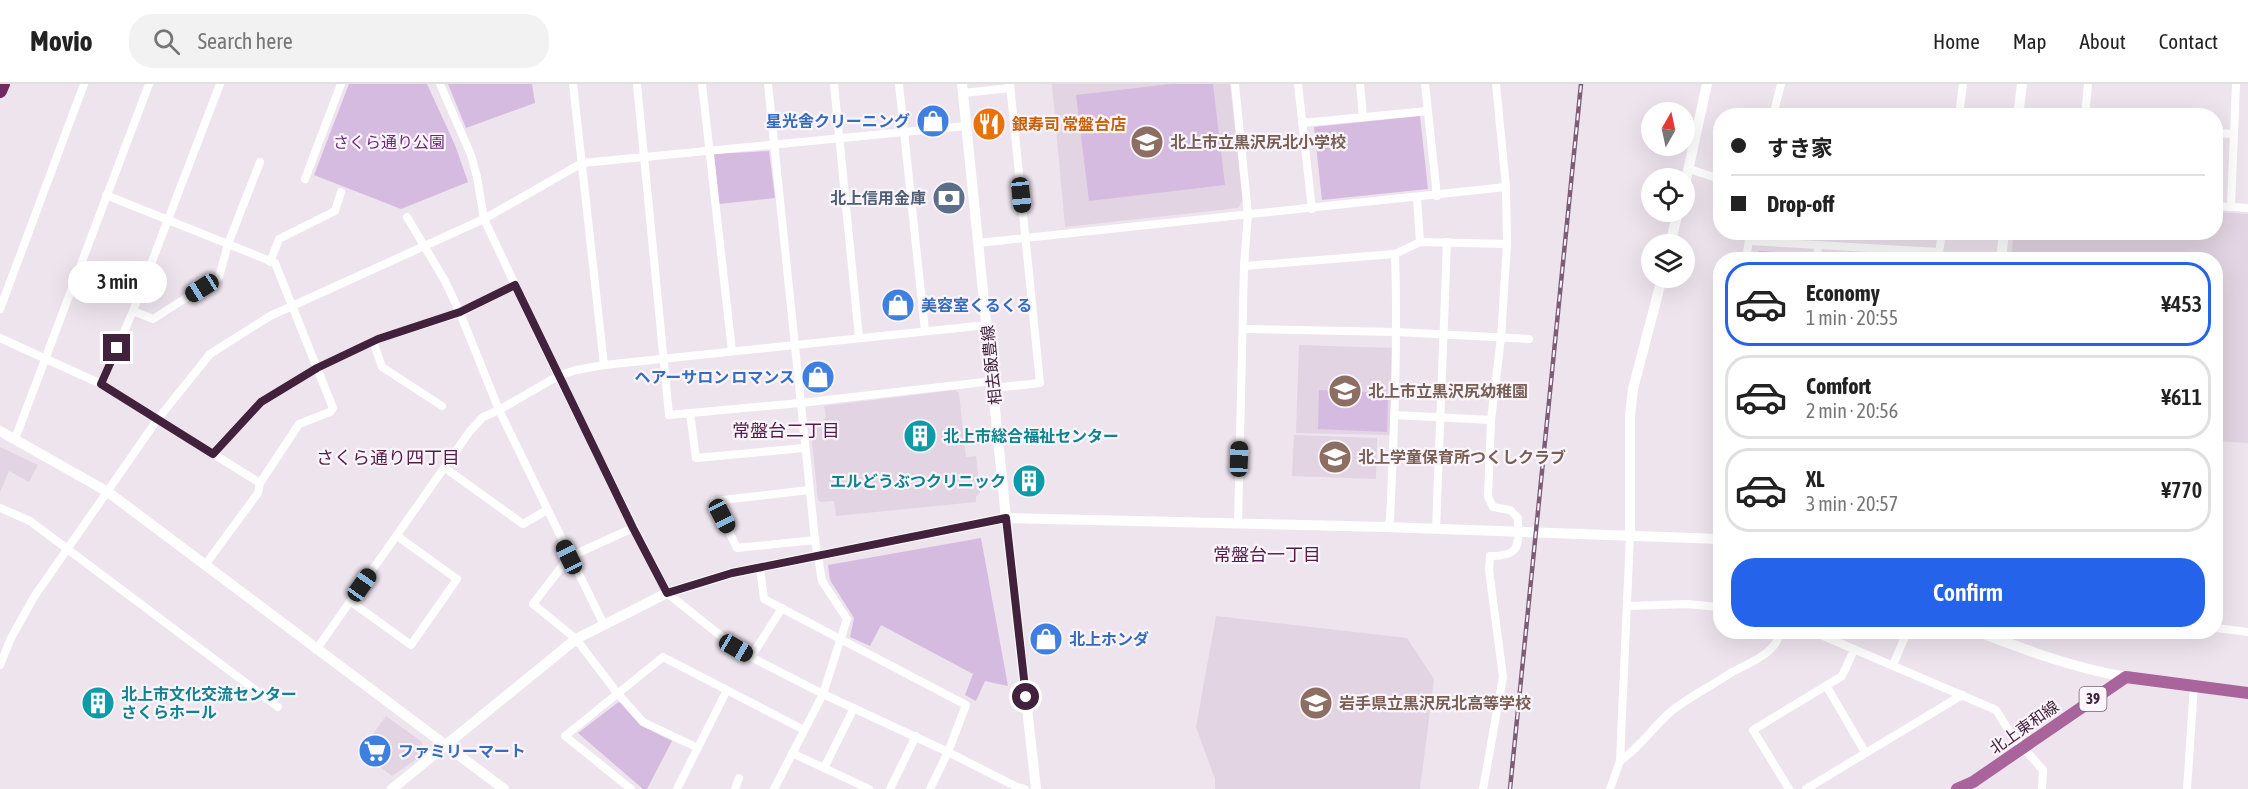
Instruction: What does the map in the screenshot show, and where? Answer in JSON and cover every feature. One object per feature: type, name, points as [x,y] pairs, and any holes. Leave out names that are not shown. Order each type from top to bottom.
[{"type":"highway","points":[[0,92],[3,84]]},
{"type":"main road","name":"39","points":[[2126,676],[2248,693]]},
{"type":"main road","name":"北上東和線","points":[[1957,789],[1973,782],[2024,748],[2126,676]]},
{"type":"street","points":[[0,309],[84,84]]},
{"type":"street","points":[[15,439],[149,84]]},
{"type":"street","points":[[101,384],[133,311],[220,84]]},
{"type":"street","points":[[305,179],[341,84]]},
{"type":"street","points":[[440,84],[471,155],[484,219],[558,376],[667,593],[736,648],[751,657],[823,694],[1025,789]]},
{"type":"street","points":[[573,84],[604,365]]},
{"type":"street","points":[[637,84],[669,415],[993,385],[1040,383],[1010,86],[963,88]]},
{"type":"street","points":[[702,84],[732,351]]},
{"type":"street","points":[[768,84],[808,490],[815,540],[822,581],[847,619],[823,694],[774,789]]},
{"type":"street","points":[[834,84],[860,338]]},
{"type":"street","points":[[899,84],[925,332]]},
{"type":"street","points":[[1235,84],[1248,214],[1244,266],[1238,524]]},
{"type":"street","points":[[1298,84],[1312,209]]},
{"type":"street","points":[[1360,84],[1364,117]]},
{"type":"street","points":[[1425,84],[1437,196]]},
{"type":"street","points":[[1484,789],[1503,676],[1490,556],[1512,554],[1518,544],[1518,518],[1510,510],[1493,507],[1488,497],[1491,420],[1501,338],[1507,244],[1506,188],[1496,84]]},
{"type":"street","points":[[1689,168],[1707,84]]},
{"type":"street","points":[[1775,108],[1781,84]]},
{"type":"street","points":[[1960,108],[1963,84]]},
{"type":"street","points":[[2019,108],[2022,84]]},
{"type":"street","points":[[2086,108],[2088,84]]},
{"type":"street","points":[[2231,207],[2236,84]]},
{"type":"street","name":"相去飯豊線","points":[[963,88],[1036,789]]},
{"type":"street","points":[[1302,123],[1428,111]]},
{"type":"street","points":[[0,665],[11,638],[34,597],[157,420],[210,354],[270,316],[484,219],[582,163],[840,140],[903,131],[966,126]]},
{"type":"street","points":[[2223,134],[2234,134]]},
{"type":"street","points":[[133,311],[153,319],[219,277],[228,244],[260,162]]},
{"type":"street","points":[[1695,171],[1713,177]]},
{"type":"street","points":[[978,243],[1506,188]]},
{"type":"street","points":[[270,262],[279,239],[335,211],[341,192]]},
{"type":"street","points":[[106,195],[275,263],[333,408],[330,412],[299,424],[260,483],[258,493],[205,565]]},
{"type":"street","points":[[1417,198],[1420,242]]},
{"type":"street","points":[[2223,206],[2248,208]]},
{"type":"street","points":[[407,217],[460,312],[499,410],[604,625]]},
{"type":"street","points":[[1772,240],[1890,252]]},
{"type":"street","points":[[1244,266],[1395,254],[1420,242],[1507,244]]},
{"type":"street","points":[[1436,529],[1447,242]]},
{"type":"street","points":[[1818,246],[1818,252]]},
{"type":"street","points":[[1386,527],[1390,520],[1395,415],[1397,332],[1395,254]]},
{"type":"street","points":[[213,454],[261,402],[317,368],[373,341],[460,312],[515,285]]},
{"type":"street","points":[[1610,789],[1620,761],[1628,606],[1630,416],[1633,389],[1659,288]]},
{"type":"street","points":[[316,650],[470,431],[483,417],[558,376],[604,365],[987,325]]},
{"type":"street","points":[[1243,329],[1397,332],[1529,339]]},
{"type":"street","points":[[0,338],[101,384],[260,483]]},
{"type":"street","points":[[373,341],[382,367],[442,406]]},
{"type":"street","points":[[690,413],[696,458],[804,448]]},
{"type":"street","points":[[1395,415],[1491,420]]},
{"type":"street","points":[[0,431],[108,492],[504,789]]},
{"type":"street","points":[[444,468],[523,524],[547,510]]},
{"type":"street","points":[[808,490],[714,501],[737,548],[815,540]]},
{"type":"street","points":[[0,508],[30,521],[278,707]]},
{"type":"street","points":[[392,789],[576,639],[667,593],[732,573],[1006,518],[1386,527],[1713,539]]},
{"type":"street","points":[[633,528],[569,557],[532,604],[576,639],[618,694],[644,722],[698,748]]},
{"type":"street","points":[[351,601],[411,645],[457,579],[397,536]]},
{"type":"street","points":[[760,568],[764,599],[966,705],[948,752],[930,789]]},
{"type":"street","points":[[1628,606],[1686,604],[1713,606]]},
{"type":"street","points":[[751,657],[782,608]]},
{"type":"street","points":[[2223,629],[2248,632]]},
{"type":"street","points":[[1620,761],[1636,750],[1668,714],[1737,669],[1765,654],[1779,639]]},
{"type":"street","points":[[1830,639],[1996,710],[2011,734],[2043,770],[2042,789]]},
{"type":"street","points":[[1893,665],[1904,639]]},
{"type":"street","points":[[1997,639],[2052,660],[2088,670],[2126,676]]},
{"type":"street","points":[[1789,789],[1753,730],[1842,676],[1854,650]]},
{"type":"street","points":[[631,789],[565,735],[663,657],[804,730]]},
{"type":"street","points":[[2187,789],[2194,685]]},
{"type":"street","points":[[1827,687],[1865,752]]},
{"type":"street","points":[[677,789],[727,690]]},
{"type":"street","points":[[1806,789],[1962,695]]},
{"type":"street","points":[[824,768],[854,708]]},
{"type":"street","points":[[890,789],[916,736]]},
{"type":"street","points":[[792,753],[824,768],[853,786],[869,789]]},
{"type":"street","points":[[735,789],[739,778]]},
{"type":"shaded area","name":"北上市立黒沢尻北小学校","points":[[1052,84],[1230,84],[1243,200],[1238,208],[1065,227]]},
{"type":"shaded area","points":[[2223,212],[2248,214],[2248,443],[2223,441],[2223,252],[2012,252],[2013,240],[2223,240]]},
{"type":"shaded area","name":"北上市立黒沢尻幼稚園","points":[[1299,345],[1394,348],[1390,435],[1296,433]]},
{"type":"shaded area","points":[[955,390],[959,393],[966,457],[976,456],[980,492],[976,497],[976,502],[836,516],[834,501],[821,502],[818,500],[810,423],[822,422],[826,417],[824,406]]},
{"type":"shaded area","name":"北上学童保育所つくしクラブ","points":[[1294,435],[1377,438],[1376,479],[1292,476]]},
{"type":"shaded area","points":[[0,447],[38,465],[29,482],[9,471],[0,492]]},
{"type":"shaded area","name":"岩手県立黒沢尻北高等学校","points":[[1216,616],[1407,638],[1434,679],[1420,789],[1215,789],[1215,779],[1196,727]]},
{"type":"shaded area","points":[[386,716],[422,742],[421,756],[392,776],[360,752]]},
{"type":"green space","name":"さくら通り公園","points":[[349,84],[427,84],[455,145],[468,182],[401,209],[314,175]]},
{"type":"green space","points":[[448,84],[532,84],[535,103],[466,128]]},
{"type":"green space","name":"北上市立黒沢尻北小学校","points":[[1171,84],[1213,84],[1225,185],[1089,201],[1076,95]]},
{"type":"green space","points":[[1420,116],[1428,189],[1322,200],[1314,127]]},
{"type":"green space","points":[[769,151],[775,198],[719,204],[714,154]]},
{"type":"green space","points":[[1319,390],[1388,393],[1387,432],[1318,429]]},
{"type":"green space","points":[[981,538],[1008,686],[985,681],[976,701],[965,695],[973,674],[881,625],[870,646],[850,637],[854,618],[830,580],[828,565]]},
{"type":"green space","points":[[620,701],[642,726],[672,741],[647,789],[643,789],[578,733]]},
{"type":"railway","points":[[1510,789],[1581,84]]},
{"type":"place","name":"星光舎クリーニング","points":[[933,121]]},
{"type":"place","name":"銀寿司 常盤台店","points":[[989,124]]},
{"type":"place","name":"北上市立黒沢尻北小学校","points":[[1147,142]]},
{"type":"place","name":"北上信用金庫","points":[[949,198]]},
{"type":"place","name":"美容室くるくる","points":[[898,305]]},
{"type":"place","name":"ヘアーサロン ロマンス","points":[[818,377]]},
{"type":"place","name":"北上市立黒沢尻幼稚園","points":[[1345,391]]},
{"type":"place","name":"北上市総合福祉センター","points":[[920,436]]},
{"type":"place","name":"北上学童保育所つくしクラブ","points":[[1335,457]]},
{"type":"place","name":"エルどうぶつクリニック","points":[[1029,481]]},
{"type":"place","name":"北上ホンダ","points":[[1046,639]]},
{"type":"place","name":"北上市文化交流センター さくらホール","points":[[98,703]]},
{"type":"place","name":"岩手県立黒沢尻北高等学校","points":[[1316,703]]},
{"type":"place","name":"ファミリーマート","points":[[375,751]]},
{"type":"district","name":"常盤台二丁目","points":[[786,431]]},
{"type":"district","name":"さくら通り四丁目","points":[[388,458]]},
{"type":"district","name":"常盤台一丁目","points":[[1267,555]]},
{"type":"route","points":[[117,348],[101,384],[213,454],[261,402],[317,368],[378,339],[460,312],[515,285],[667,593],[732,573],[1006,518],[1026,697]]}]
